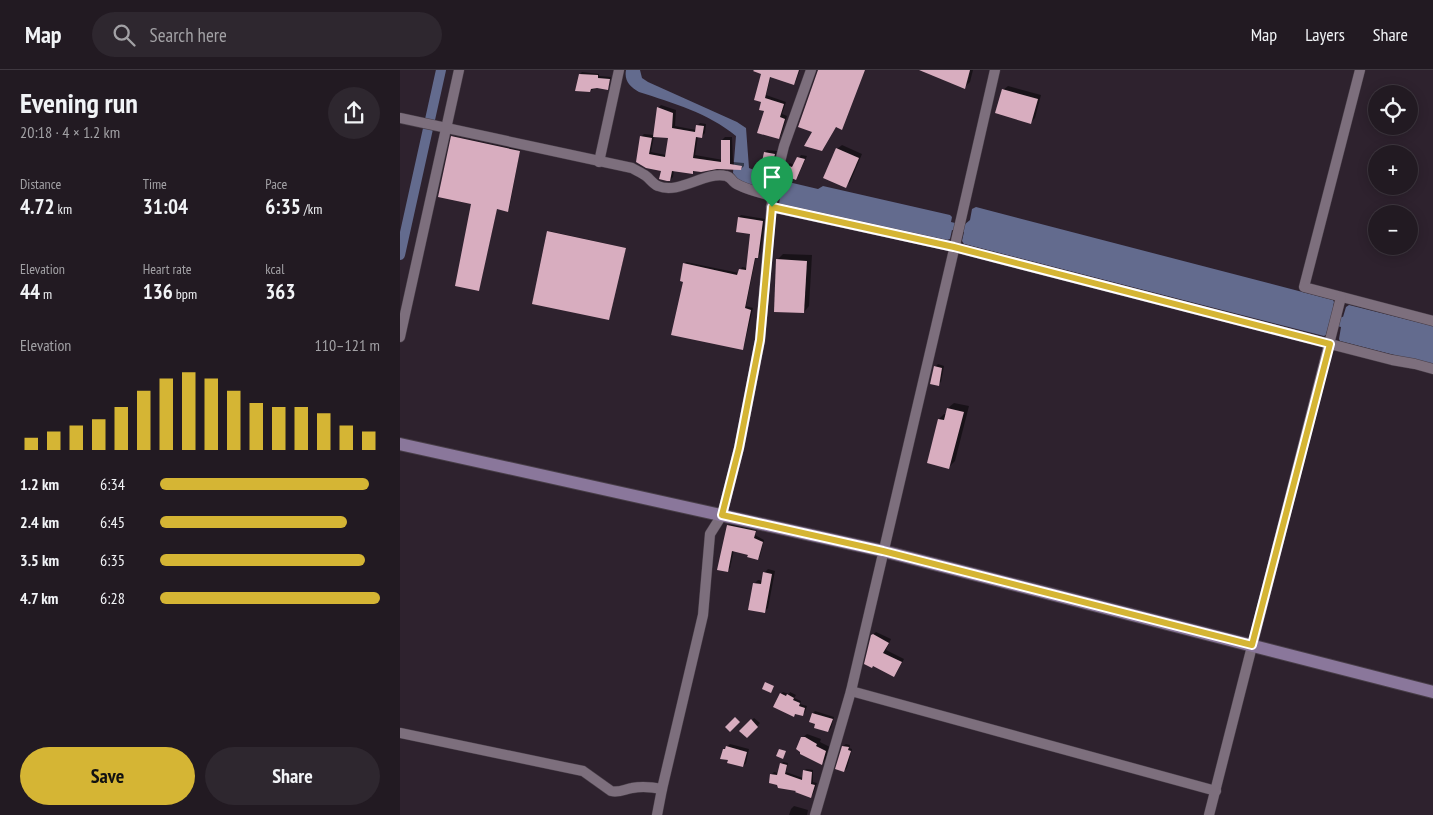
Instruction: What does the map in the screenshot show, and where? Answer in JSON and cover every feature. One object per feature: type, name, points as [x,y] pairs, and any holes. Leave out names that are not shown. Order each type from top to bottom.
[{"type":"street","points":[[400,337],[459,70]]},
{"type":"street","points":[[599,162],[619,70]]},
{"type":"street","points":[[657,815],[703,615],[710,534],[722,515],[739,448],[760,340],[772,196],[784,146],[811,70]]},
{"type":"street","points":[[815,815],[851,691],[995,70]]},
{"type":"street","points":[[1360,70],[1304,287],[1433,321]]},
{"type":"street","points":[[400,118],[632,168],[656,186],[675,188],[726,175],[740,186],[772,196]]},
{"type":"street","points":[[772,207],[955,244],[1330,341],[1392,360],[1433,369]]},
{"type":"street","points":[[1209,815],[1341,297]]},
{"type":"street","points":[[400,444],[883,551],[1433,692]]},
{"type":"street","points":[[851,691],[1216,791]]},
{"type":"street","points":[[400,732],[583,771],[612,791],[617,792],[632,788],[648,787],[662,789]]},
{"type":"water","points":[[626,70],[640,70],[642,78],[648,82],[737,122],[746,128],[749,168],[780,180],[818,189],[823,186],[950,215],[952,217],[951,222],[964,225],[970,220],[972,209],[976,207],[1333,300],[1332,314],[1343,317],[1346,307],[1349,305],[1433,326],[1433,365],[1340,341],[1341,327],[1329,324],[1324,336],[964,244],[962,241],[964,232],[952,230],[950,239],[947,240],[781,205],[779,204],[781,192],[771,190],[770,192],[740,182],[733,173],[736,136],[702,115],[639,92],[630,86]]},
{"type":"building","points":[[754,70],[799,70],[794,85],[770,77],[765,98],[784,104],[780,117],[785,119],[779,139],[757,133],[764,111],[759,110],[761,102],[754,100],[761,74]]},
{"type":"building","points":[[818,70],[865,70],[842,130],[836,127],[822,151],[804,146],[812,132],[798,127]]},
{"type":"building","points":[[919,70],[970,70],[965,89]]},
{"type":"building","points":[[579,74],[598,75],[598,78],[610,79],[608,90],[597,88],[591,89],[590,92],[575,91]]},
{"type":"building","points":[[1002,89],[1038,99],[1031,124],[995,113]]},
{"type":"building","points":[[657,107],[673,113],[672,128],[695,132],[696,125],[704,126],[702,138],[696,137],[693,158],[721,162],[721,140],[730,140],[730,164],[742,166],[741,170],[693,171],[693,174],[672,171],[670,181],[667,181],[659,179],[661,171],[646,168],[636,162],[640,136],[652,138],[649,154],[665,157],[668,138],[653,137]]},
{"type":"building","points":[[451,136],[520,151],[508,212],[497,209],[479,291],[455,286],[471,204],[438,197]]},
{"type":"building","points":[[836,148],[859,158],[846,188],[823,178]]},
{"type":"building","points":[[764,152],[775,154],[771,169],[761,167]]},
{"type":"building","points":[[797,157],[805,159],[796,180],[784,175],[786,165],[792,167]]},
{"type":"building","points":[[738,217],[763,221],[758,258],[755,258],[745,308],[751,310],[743,350],[671,335],[683,282],[680,281],[683,263],[737,275],[739,269],[746,270],[750,234],[736,232]]},
{"type":"building","points":[[547,231],[626,248],[609,320],[532,304]]},
{"type":"building","points":[[776,259],[807,261],[804,313],[774,312]]},
{"type":"building","points":[[934,366],[942,368],[939,386],[930,384]]},
{"type":"building","points":[[947,408],[964,412],[949,469],[927,463],[938,419],[944,420]]},
{"type":"building","points":[[727,525],[756,531],[754,538],[763,542],[758,560],[732,551],[728,572],[717,570]]},
{"type":"building","points":[[763,572],[772,574],[765,613],[748,610],[753,583],[761,584]]},
{"type":"building","points":[[873,634],[889,643],[883,653],[902,662],[894,677],[873,666],[872,668],[864,664],[871,635]]},
{"type":"building","points":[[765,682],[774,686],[771,693],[762,689]]},
{"type":"building","points":[[780,693],[794,698],[793,700],[800,703],[799,706],[805,708],[803,716],[795,714],[794,717],[773,707]]},
{"type":"building","points":[[812,713],[833,719],[828,732],[814,728],[815,724],[809,722]]},
{"type":"building","points":[[735,717],[740,722],[730,732],[725,727]]},
{"type":"building","points":[[751,719],[758,727],[747,738],[739,731]]},
{"type":"building","points":[[801,737],[805,737],[826,751],[822,765],[800,754],[796,749]]},
{"type":"building","points":[[726,746],[747,752],[743,767],[727,763],[728,760],[720,759]]},
{"type":"building","points":[[842,746],[849,747],[848,750],[851,751],[844,772],[835,769]]},
{"type":"building","points":[[779,749],[786,751],[783,759],[776,756]]},
{"type":"building","points":[[780,763],[787,765],[785,774],[802,780],[803,770],[812,772],[811,784],[815,785],[811,798],[796,791],[778,788],[777,785],[769,783],[770,774],[777,775]]},
{"type":"waterway","points":[[400,255],[441,70]]},
{"type":"route","points":[[772,207],[954,247],[1330,344],[1252,645],[883,551],[722,515],[739,448],[760,340],[772,207]]}]
